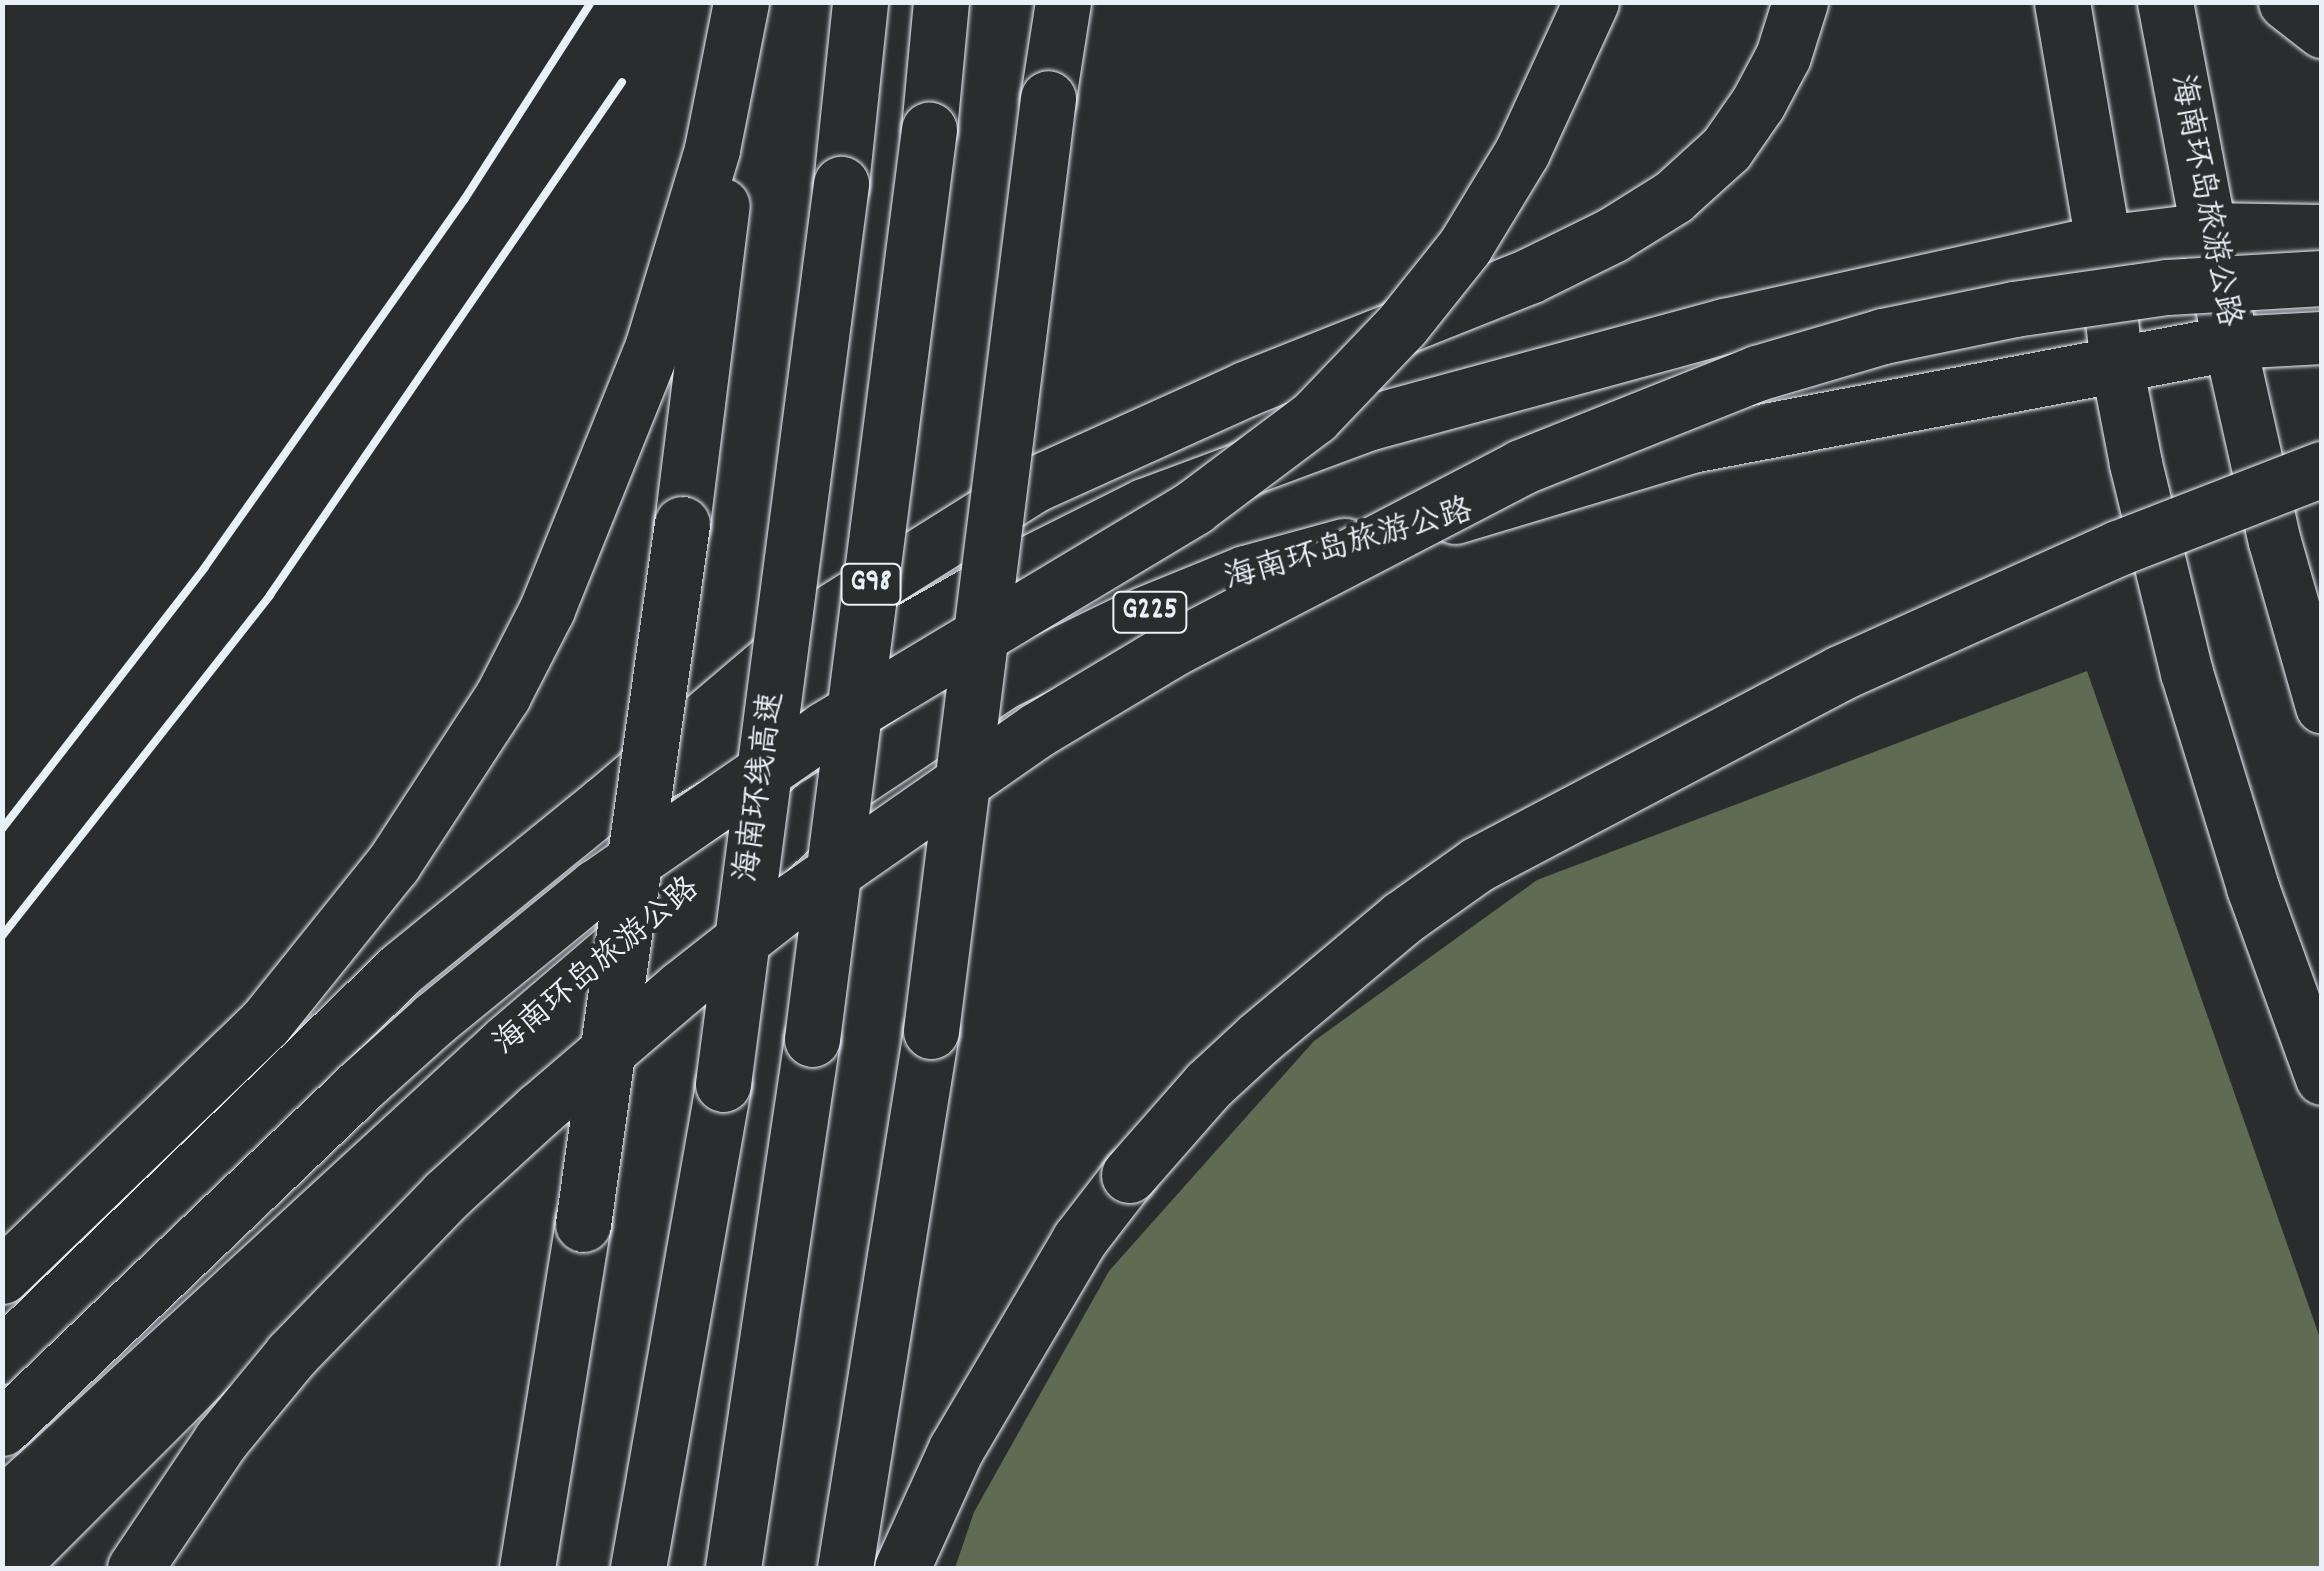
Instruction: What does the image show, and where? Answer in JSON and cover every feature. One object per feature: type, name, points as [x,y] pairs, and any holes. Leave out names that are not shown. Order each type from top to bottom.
[{"type":"highway","points":[[527,1568],[583,1224],[682,524],[716,270],[741,2]]},
{"type":"highway","points":[[2,1276],[176,1112],[278,1008],[393,864],[504,695],[547,609],[653,345],[712,149],[741,2]]},
{"type":"highway","name":"海南环线高速","points":[[638,1568],[723,1084],[842,184],[860,2]]},
{"type":"highway","name":"G98","points":[[733,1568],[812,1039],[942,2]]},
{"type":"highway","points":[[845,1568],[931,1031],[1048,98],[1064,2]]},
{"type":"highway","points":[[2,1428],[405,1045],[596,887],[825,729],[1180,516],[1314,416],[1402,325],[1465,246],[1522,152],[1591,2]]},
{"type":"highway","points":[[2,1356],[402,968],[605,803],[826,615],[1035,484],[1246,389],[1530,276],[1612,235],[1673,197],[1726,148],[1758,104],[1783,56],[1800,2]]},
{"type":"highway","points":[[605,803],[1006,575],[1144,506],[1270,457],[1368,423],[1725,326],[2103,242],[2062,2]]},
{"type":"highway","name":"海南环岛旅游公路","points":[[2,1506],[508,1042],[675,898],[1004,681],[1132,619],[1245,573],[1691,445],[2230,343],[2164,2]]},
{"type":"highway","points":[[2286,2],[2322,30]]},
{"type":"highway","points":[[135,1568],[221,1440],[291,1355],[446,1195],[540,1110],[681,988],[789,903],[1038,730],[1174,648],[1521,467],[1757,373],[1883,336],[2014,309],[2167,287],[2322,278]]},
{"type":"highway","points":[[902,1568],[956,1449],[1078,1240],[1208,1085],[1375,940],[1478,864],[1840,673],[2118,548],[2322,469]]},
{"type":"highway","points":[[8,1568],[210,1366],[816,805]]},
{"type":"main road","points":[[2322,231],[2209,229],[2103,242],[2117,365],[2136,464],[2187,674],[2253,888],[2322,1079]]},
{"type":"main road","points":[[2322,338],[2230,343],[2275,542],[2322,707]]},
{"type":"green space","points":[[2087,671],[2321,1341],[2321,1568],[955,1568],[974,1512],[1109,1271],[1314,1041],[1537,880]]},
{"type":"railway","points":[[2,829],[205,567],[464,200],[591,2]]},
{"type":"railway","points":[[2,936],[270,595],[622,82]]}]
